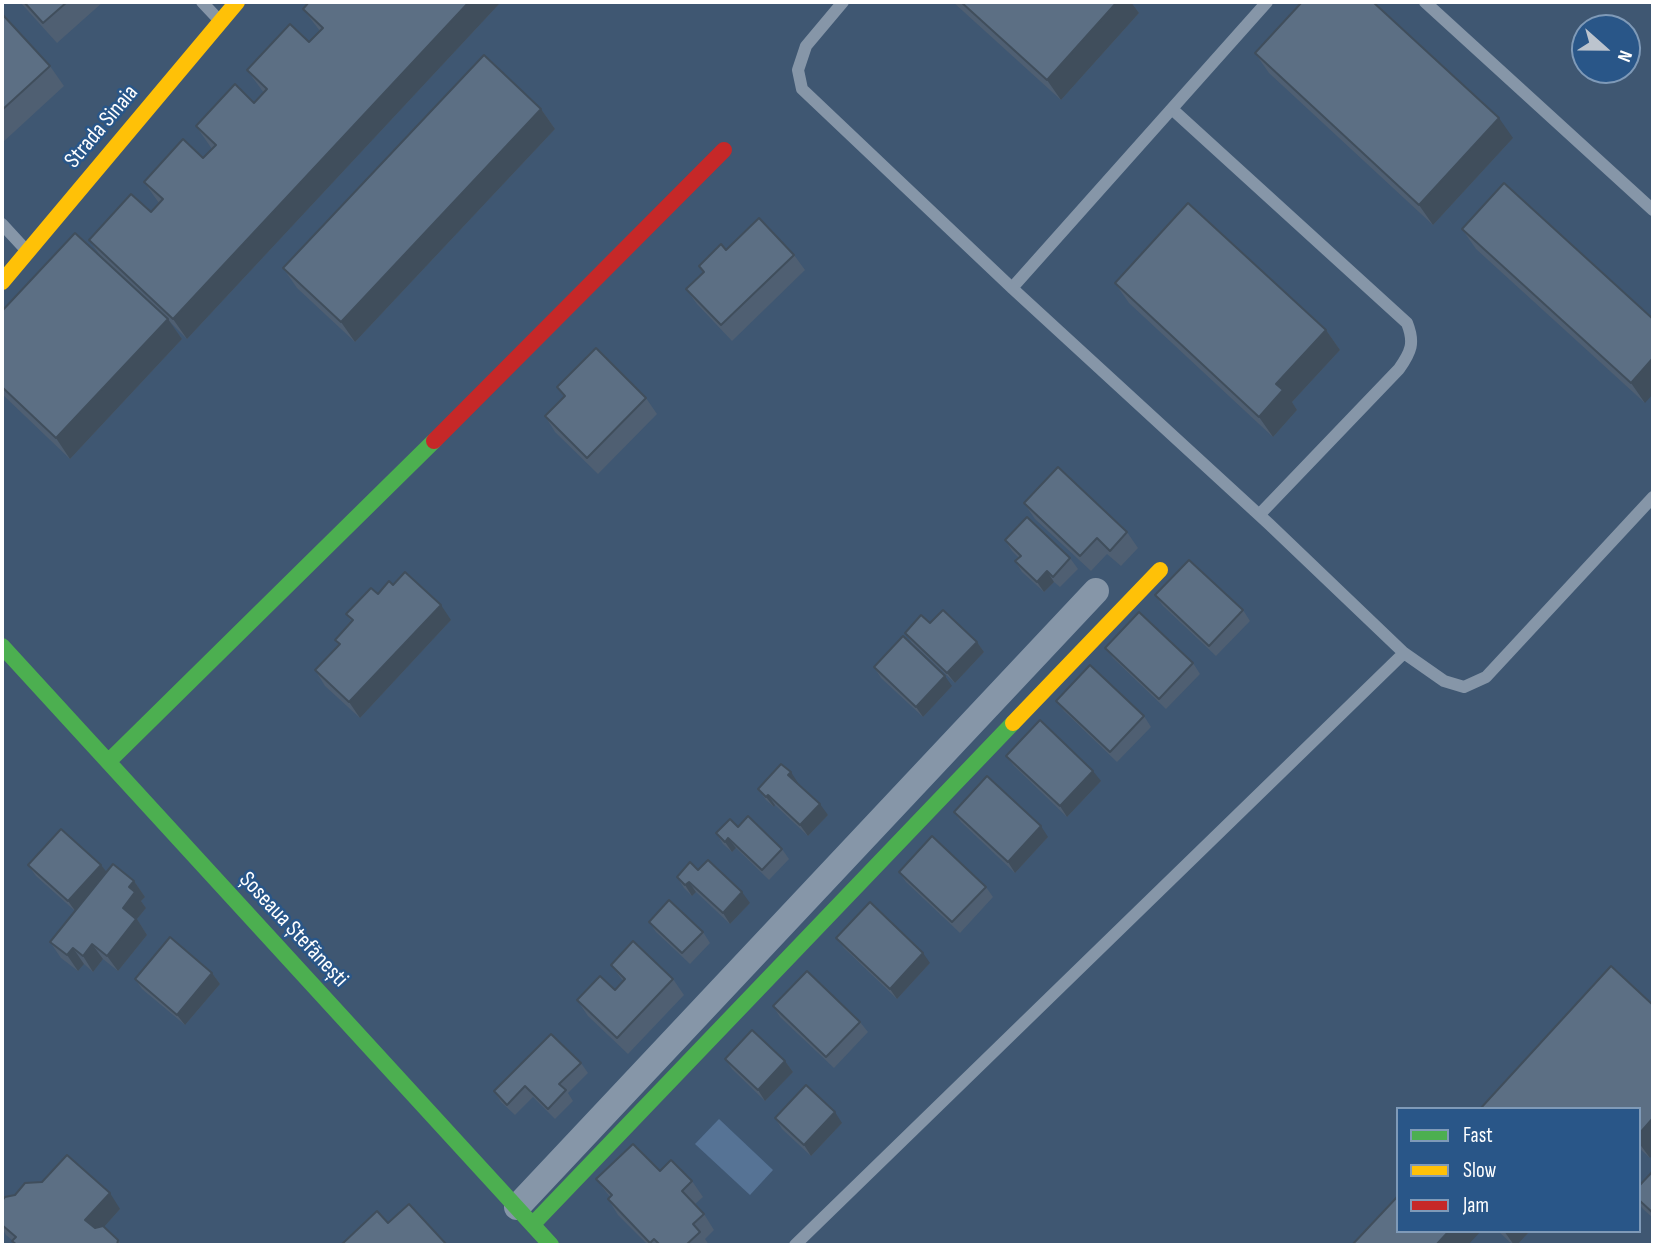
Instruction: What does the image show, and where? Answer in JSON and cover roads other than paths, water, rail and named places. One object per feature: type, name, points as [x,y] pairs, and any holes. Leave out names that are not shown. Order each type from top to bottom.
[{"type":"street","name":"Strada Sinaia","points":[[2,282],[237,2]]},
{"type":"street","points":[[108,762],[372,503],[724,150]]},
{"type":"street","points":[[524,1216],[1160,570]]},
{"type":"street","points":[[524,1216],[1096,591]]},
{"type":"street","name":"Șoseaua Ștefănești","points":[[2,646],[551,1245]]},
{"type":"lane","points":[[202,2],[220,22]]},
{"type":"lane","points":[[843,2],[806,46],[798,70],[803,89],[1404,653],[1444,681],[1464,687],[1486,677],[1653,497]]},
{"type":"lane","points":[[1012,288],[1267,2]]},
{"type":"lane","points":[[1425,2],[1653,210]]},
{"type":"lane","points":[[1172,109],[1407,323],[1413,337],[1410,353],[1399,369],[1259,515]]},
{"type":"lane","points":[[2,224],[27,252]]},
{"type":"lane","points":[[795,1245],[1404,653]]},
{"type":"water","points":[[719,1119],[773,1170],[750,1195],[695,1144]]}]
